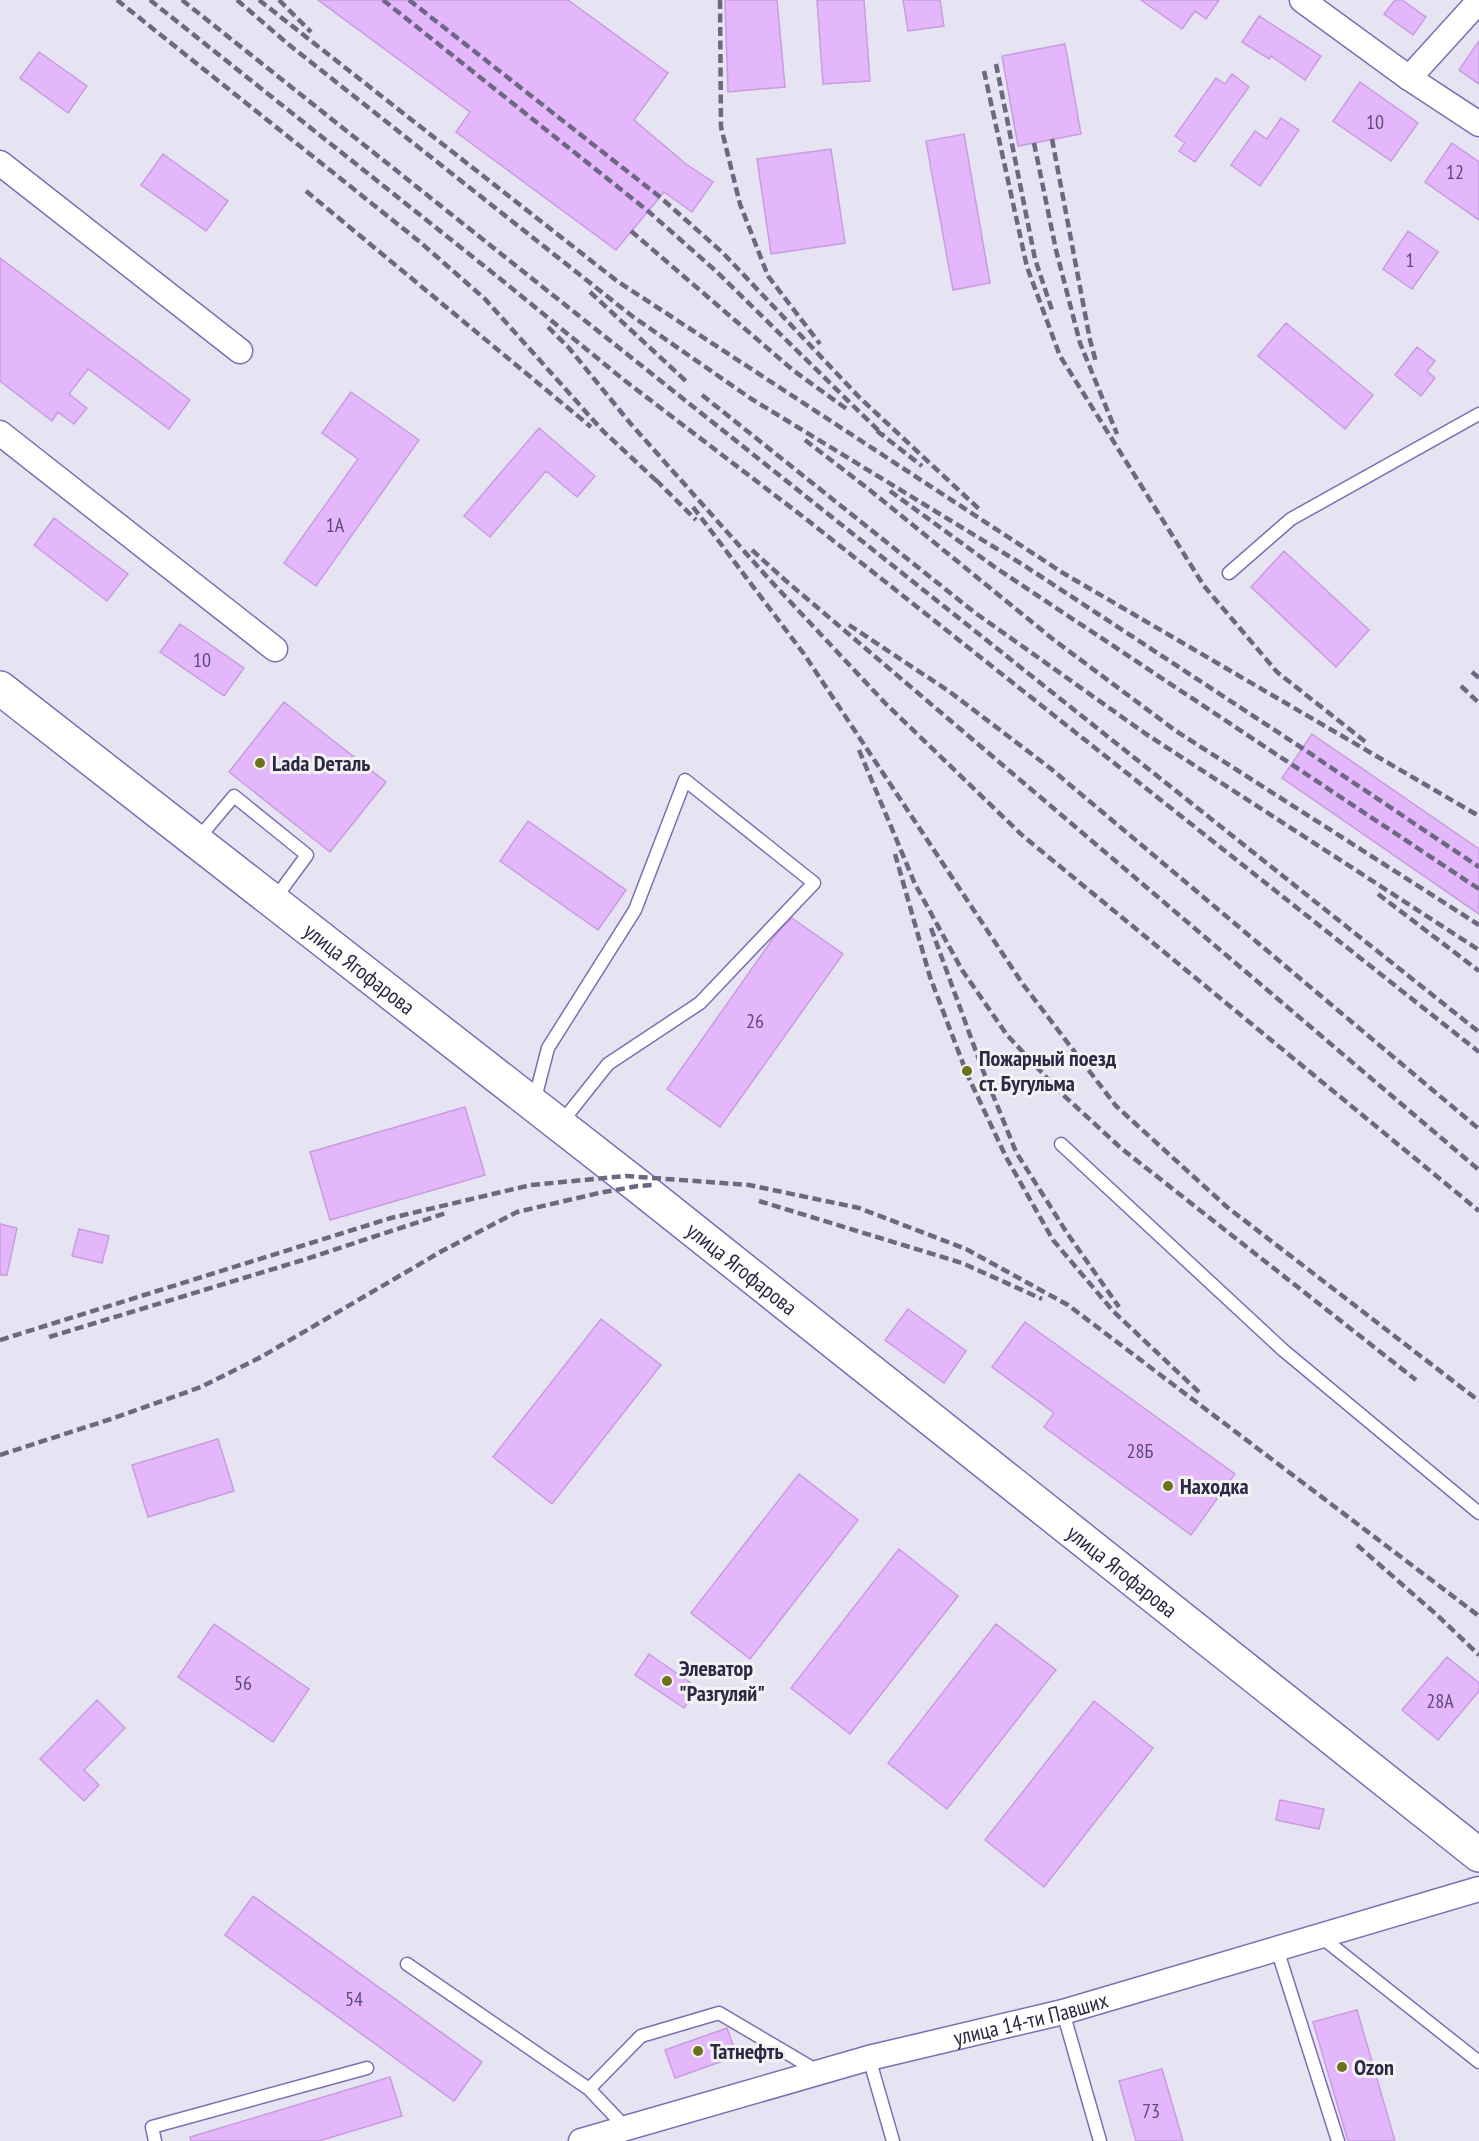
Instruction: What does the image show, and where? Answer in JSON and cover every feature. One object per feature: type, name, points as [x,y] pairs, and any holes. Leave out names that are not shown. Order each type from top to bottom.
[{"type":"main road","name":"улица Ягофарова","points":[[0,688],[560,1124],[1479,1855]]},
{"type":"street","points":[[1302,0],[1409,78],[1479,124]]},
{"type":"street","points":[[1409,78],[1479,1]]},
{"type":"street","points":[[0,163],[240,351]]},
{"type":"street","points":[[0,433],[275,649]]},
{"type":"street","name":"улица 14-ти Павших","points":[[581,2141],[869,2058],[1063,2012],[1479,1889]]},
{"type":"lane","points":[[1229,573],[1290,519],[1479,414]]},
{"type":"lane","points":[[534,1104],[548,1048],[635,910],[685,780],[813,883],[700,1003],[608,1064],[560,1124]]},
{"type":"lane","points":[[196,841],[234,796],[307,855],[273,901]]},
{"type":"lane","points":[[1061,1144],[1283,1350],[1479,1513]]},
{"type":"lane","points":[[1320,1936],[1479,2062]]},
{"type":"lane","points":[[1277,1949],[1338,2141]]},
{"type":"lane","points":[[407,1964],[590,2089],[626,2128]]},
{"type":"lane","points":[[1063,2012],[1100,2141]]},
{"type":"lane","points":[[590,2089],[641,2036],[719,2013],[820,2072]]},
{"type":"lane","points":[[869,2058],[893,2141]]},
{"type":"lane","points":[[155,2141],[152,2127],[367,2068]]},
{"type":"building","points":[[318,0],[568,0],[668,73],[634,120],[686,164],[713,182],[692,212],[664,192],[616,250],[456,132],[470,112]]},
{"type":"building","points":[[725,0],[777,0],[785,87],[728,92]]},
{"type":"building","points":[[817,0],[864,0],[870,81],[823,84]]},
{"type":"building","points":[[903,0],[940,0],[944,26],[908,31]]},
{"type":"building","points":[[1141,0],[1219,0],[1206,19],[1195,11],[1182,29]]},
{"type":"building","points":[[1395,0],[1402,0],[1426,17],[1413,35],[1384,14]]},
{"type":"building","points":[[1259,16],[1321,56],[1305,80],[1271,56],[1269,59],[1242,42]]},
{"type":"building","points":[[1479,41],[1479,84],[1459,70]]},
{"type":"building","points":[[1065,44],[1081,134],[1018,146],[1002,56]]},
{"type":"building","points":[[39,52],[87,86],[68,113],[20,78]]},
{"type":"building","points":[[1232,74],[1249,87],[1195,162],[1179,151],[1185,143],[1175,136],[1216,78],[1225,84]]},
{"type":"building","points":[[1360,82],[1418,123],[1391,161],[1333,121]]},
{"type":"building","points":[[1281,118],[1299,130],[1260,186],[1231,165],[1255,131],[1267,139]]},
{"type":"building","points":[[964,134],[990,283],[953,290],[926,141]]},
{"type":"building","points":[[1452,143],[1479,162],[1479,220],[1425,182]]},
{"type":"building","points":[[831,149],[845,243],[771,254],[757,159]]},
{"type":"building","points":[[163,154],[228,201],[206,231],[141,185]]},
{"type":"building","points":[[1408,231],[1438,252],[1412,289],[1383,269]]},
{"type":"building","points":[[0,258],[190,400],[169,429],[88,369],[69,394],[87,408],[74,424],[58,412],[52,421],[0,381]]},
{"type":"building","points":[[1286,323],[1373,395],[1345,429],[1258,356]]},
{"type":"building","points":[[1417,347],[1435,361],[1427,371],[1435,378],[1421,396],[1395,375]]},
{"type":"building","points":[[351,392],[419,440],[316,586],[284,563],[358,459],[322,433]]},
{"type":"building","points":[[539,428],[595,476],[577,497],[546,471],[490,537],[464,516]]},
{"type":"building","points":[[54,518],[128,574],[107,601],[34,545]]},
{"type":"building","points":[[1284,551],[1369,630],[1336,667],[1251,587]]},
{"type":"building","points":[[180,624],[244,668],[224,696],[160,652]]},
{"type":"building","points":[[284,702],[386,782],[330,852],[229,772]]},
{"type":"building","points":[[1312,734],[1479,849],[1479,914],[1282,778]]},
{"type":"building","points":[[528,821],[626,890],[598,930],[500,861]]},
{"type":"building","points":[[792,918],[843,954],[720,1127],[667,1089],[777,933]]},
{"type":"building","points":[[465,1107],[485,1175],[330,1220],[310,1152]]},
{"type":"building","points":[[0,1224],[17,1228],[7,1275],[0,1275]]},
{"type":"building","points":[[79,1229],[109,1236],[102,1263],[72,1256]]},
{"type":"building","points":[[908,1309],[966,1351],[944,1383],[885,1340]]},
{"type":"building","points":[[601,1319],[661,1365],[552,1504],[493,1457]]},
{"type":"building","points":[[1025,1322],[1235,1474],[1191,1535],[1044,1427],[1054,1413],[992,1367]]},
{"type":"building","points":[[218,1439],[234,1491],[148,1517],[132,1465]]},
{"type":"building","points":[[799,1474],[858,1520],[750,1659],[691,1613]]},
{"type":"building","points":[[899,1549],[958,1596],[850,1734],[791,1688]]},
{"type":"building","points":[[214,1624],[309,1689],[273,1742],[178,1677]]},
{"type":"building","points":[[996,1624],[1056,1670],[947,1809],[888,1763]]},
{"type":"building","name":"Элеватор \"Разгуляй\"","points":[[649,1654],[698,1688],[684,1708],[635,1675]]},
{"type":"building","points":[[1447,1657],[1479,1683],[1479,1691],[1438,1740],[1402,1710]]},
{"type":"building","points":[[97,1700],[125,1728],[84,1770],[99,1785],[84,1801],[40,1759]]},
{"type":"building","points":[[1094,1701],[1153,1748],[1044,1887],[985,1840]]},
{"type":"building","points":[[1280,1800],[1324,1809],[1319,1829],[1276,1820]]},
{"type":"building","points":[[253,1896],[482,2062],[454,2101],[225,1935]]},
{"type":"building","points":[[1357,2010],[1395,2141],[1348,2141],[1313,2022]]},
{"type":"building","points":[[727,2028],[737,2056],[675,2078],[665,2050]]},
{"type":"building","points":[[1162,2069],[1183,2141],[1136,2141],[1119,2081]]},
{"type":"building","points":[[390,2077],[402,2116],[319,2141],[191,2141],[190,2137]]},
{"type":"railway","points":[[117,0],[420,242],[485,299],[603,431],[662,486]]},
{"type":"railway","points":[[150,0],[624,380],[806,519],[1479,1052]]},
{"type":"railway","points":[[182,0],[1479,1032]]},
{"type":"railway","points":[[237,0],[288,44],[632,316],[750,398],[1025,566],[1479,867]]},
{"type":"railway","points":[[259,0],[617,281],[1063,573],[1479,816]]},
{"type":"railway","points":[[279,0],[311,32]]},
{"type":"railway","points":[[383,0],[648,211],[717,272],[884,436]]},
{"type":"railway","points":[[409,0],[660,197],[723,253],[859,397],[979,509]]},
{"type":"railway","points":[[720,0],[721,127],[740,204],[768,276],[820,344]]},
{"type":"railway","points":[[996,64],[1035,259],[1052,310]]},
{"type":"railway","points":[[984,71],[1027,267],[1060,356],[1204,586],[1277,672],[1367,743]]},
{"type":"railway","points":[[1052,139],[1096,362]]},
{"type":"railway","points":[[1034,143],[1056,250],[1080,343],[1117,434]]},
{"type":"railway","points":[[306,191],[591,427]]},
{"type":"railway","points":[[631,231],[794,371],[848,410]]},
{"type":"railway","points":[[590,292],[689,384]]},
{"type":"railway","points":[[548,327],[569,348],[630,423],[768,578],[886,704],[1023,836],[1479,1211]]},
{"type":"railway","points":[[702,395],[974,612],[1146,734],[1479,950]]},
{"type":"railway","points":[[877,431],[922,466]]},
{"type":"railway","points":[[805,440],[1054,640],[1176,731],[1479,925]]},
{"type":"railway","points":[[656,480],[696,520]]},
{"type":"railway","points":[[890,491],[996,568],[1479,889]]},
{"type":"railway","points":[[693,507],[804,654],[1022,983],[1116,1106],[1227,1207],[1479,1401]]},
{"type":"railway","points":[[752,550],[1479,1170]]},
{"type":"railway","points":[[849,625],[950,692],[1050,768],[1479,1129]]},
{"type":"railway","points":[[1472,672],[1479,678]]},
{"type":"railway","points":[[1461,686],[1479,703]]},
{"type":"railway","points":[[859,750],[915,884],[962,970],[1007,1035],[1060,1092],[1122,1149],[1416,1380]]},
{"type":"railway","points":[[895,854],[930,977],[967,1074],[1006,1157],[1053,1240],[1113,1311],[1201,1394]]},
{"type":"railway","points":[[1378,894],[1479,971]]},
{"type":"railway","points":[[931,928],[982,1068],[1016,1152],[1067,1233],[1119,1307]]},
{"type":"railway","points":[[0,1340],[391,1218],[531,1185],[626,1176],[749,1185],[859,1208],[966,1249],[1068,1305],[1479,1616]]},
{"type":"railway","points":[[0,1455],[201,1387],[261,1357],[442,1251],[517,1212],[599,1193],[653,1185]]},
{"type":"railway","points":[[759,1201],[962,1263],[1042,1299]]},
{"type":"railway","points":[[49,1337],[303,1260],[446,1213]]},
{"type":"railway","points":[[1357,1545],[1479,1655]]},
{"type":"place","name":"Lada Dеталь","points":[[260,763]]},
{"type":"place","name":"Пожарный поезд ст. Бугульма","points":[[967,1071]]},
{"type":"place","name":"Находка","points":[[1168,1486]]},
{"type":"place","name":"Элеватор \"Разгуляй\"","points":[[667,1681]]},
{"type":"place","name":"Татнефть","points":[[698,2051]]},
{"type":"place","name":"Ozon","points":[[1342,2067]]}]
